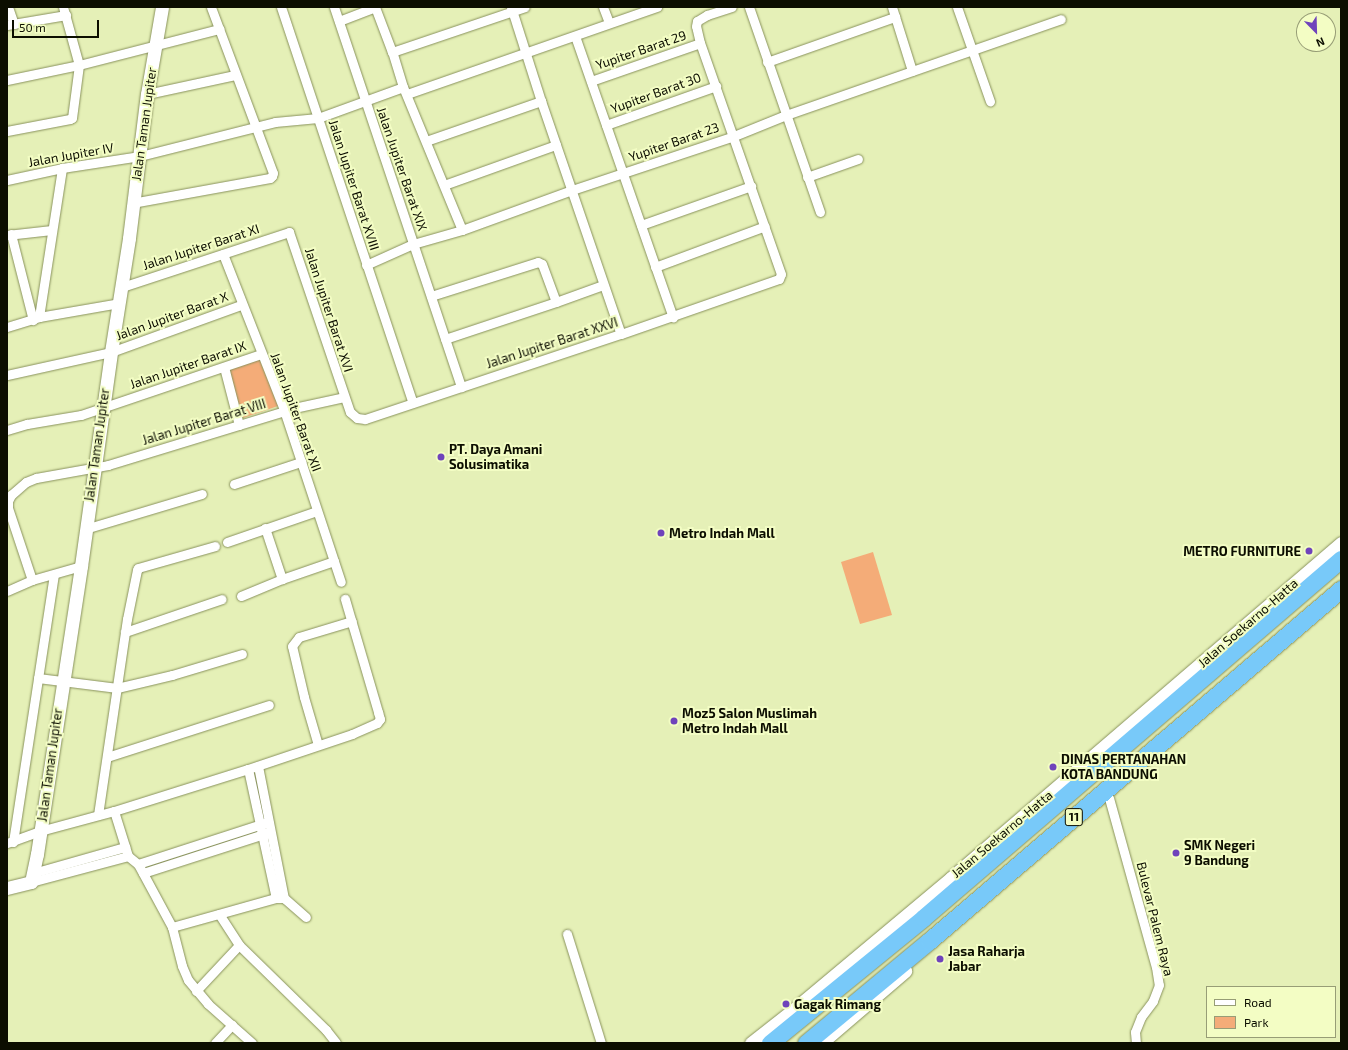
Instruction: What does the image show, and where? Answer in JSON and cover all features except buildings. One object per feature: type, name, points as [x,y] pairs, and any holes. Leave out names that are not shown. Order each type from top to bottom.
[{"type":"highway","name":"Jalan Soekarno-Hatta","points":[[770,1043],[923,918],[1341,559]]},
{"type":"highway","name":"11","points":[[806,1043],[1251,671],[1341,589]]},
{"type":"highway","points":[[1112,741],[1148,726]]},
{"type":"highway","points":[[896,968],[924,955]]},
{"type":"main road","name":"Jalan Taman Jupiter","points":[[32,878],[81,566],[94,466],[122,287],[147,94],[162,7]]},
{"type":"main road","name":"Jalan Soekarno-Hatta","points":[[751,1043],[792,1011],[1112,741],[1341,544]]},
{"type":"main road","points":[[821,1043],[1109,798],[1251,671],[1341,598]]},
{"type":"main road","points":[[7,880],[32,878]]},
{"type":"main road","points":[[7,888],[32,878]]},
{"type":"street","points":[[7,131],[72,118],[79,65],[64,11],[11,24],[8,7]]},
{"type":"street","points":[[132,203],[270,178],[273,173],[235,75],[211,7]]},
{"type":"street","name":"Jalan Jupiter Barat XVIII","points":[[281,7],[413,403]]},
{"type":"street","name":"Jalan Jupiter Barat XIX","points":[[334,7],[461,387]]},
{"type":"street","points":[[339,21],[375,7],[405,90],[462,230]]},
{"type":"street","points":[[392,52],[512,9],[525,7]]},
{"type":"street","points":[[603,7],[609,23]]},
{"type":"street","name":"Jalan Jupiter IV","points":[[7,180],[62,168],[140,156],[275,122],[317,115],[366,102],[526,53],[655,7]]},
{"type":"street","points":[[655,267],[765,226],[700,43],[696,26],[697,21],[706,11],[732,7]]},
{"type":"street","points":[[749,7],[820,212]]},
{"type":"street","points":[[892,7],[912,72]]},
{"type":"street","points":[[957,7],[990,101]]},
{"type":"street","points":[[512,9],[541,101],[621,334]]},
{"type":"street","points":[[767,62],[895,17]]},
{"type":"street","name":"Yupiter Barat 23","points":[[366,265],[414,244],[462,230],[572,190],[734,136],[786,115],[972,52],[1061,19]]},
{"type":"street","points":[[7,80],[79,65],[219,29]]},
{"type":"street","points":[[575,36],[673,317]]},
{"type":"street","name":"Yupiter Barat 29","points":[[590,81],[700,43]]},
{"type":"street","points":[[147,94],[235,75]]},
{"type":"street","name":"Yupiter Barat 30","points":[[606,125],[716,86]]},
{"type":"street","points":[[426,141],[541,101]]},
{"type":"street","points":[[444,185],[556,145]]},
{"type":"street","points":[[808,177],[858,159]]},
{"type":"street","points":[[36,318],[62,168]]},
{"type":"street","points":[[641,225],[751,186]]},
{"type":"street","name":"Jalan Jupiter Barat XXVI","points":[[344,397],[350,412],[357,418],[365,419],[673,317],[779,279],[782,274],[765,226]]},
{"type":"street","points":[[36,318],[9,235],[52,230]]},
{"type":"street","name":"Jalan Jupiter Barat XI","points":[[122,287],[290,232]]},
{"type":"street","name":"Jalan Jupiter Barat XVI","points":[[290,232],[344,397]]},
{"type":"street","name":"Jalan Jupiter Barat XII","points":[[222,254],[284,410],[341,582]]},
{"type":"street","points":[[431,296],[538,262],[542,264],[556,302]]},
{"type":"street","points":[[446,339],[603,285]]},
{"type":"street","points":[[7,327],[36,318],[119,303]]},
{"type":"street","name":"Jalan Jupiter Barat X","points":[[7,375],[111,352],[242,305]]},
{"type":"street","name":"Jalan Jupiter Barat IX","points":[[7,430],[27,424],[81,415],[261,354]]},
{"type":"street","points":[[224,367],[240,425]]},
{"type":"street","name":"Jalan Jupiter Barat VIII","points":[[32,580],[8,508],[8,501],[11,495],[26,482],[36,478],[111,464],[240,425],[284,410],[344,397]]},
{"type":"street","points":[[234,484],[301,462]]},
{"type":"street","points":[[85,529],[202,494]]},
{"type":"street","points":[[227,542],[317,511]]},
{"type":"street","points":[[265,528],[282,579]]},
{"type":"street","points":[[98,815],[125,632],[136,572],[138,568],[215,546]]},
{"type":"street","points":[[243,595],[282,579],[334,561]]},
{"type":"street","points":[[7,591],[32,580],[54,576],[81,566]]},
{"type":"street","points":[[54,576],[10,842],[40,831],[114,811],[258,766],[352,734],[377,723],[380,719],[345,599]]},
{"type":"street","points":[[125,632],[222,599]]},
{"type":"street","points":[[318,745],[304,697],[292,646],[299,637],[352,621]]},
{"type":"street","points":[[38,678],[117,688],[172,675],[242,654]]},
{"type":"street","points":[[107,757],[269,705]]},
{"type":"street","points":[[258,766],[263,822]]},
{"type":"street","points":[[248,769],[266,833],[280,898],[306,917]]},
{"type":"street","name":"Bulevar Palem Raya","points":[[1109,798],[1156,967],[1159,985],[1153,1001],[1141,1017],[1135,1032],[1136,1043]]},
{"type":"street","points":[[114,811],[127,851],[138,864],[172,927],[182,966],[188,980],[196,991],[252,1043]]},
{"type":"street","points":[[138,864],[263,822]]},
{"type":"street","points":[[143,873],[266,833]]},
{"type":"street","points":[[32,878],[127,851]]},
{"type":"street","points":[[172,927],[280,898]]},
{"type":"street","points":[[219,914],[239,945],[326,1030],[336,1043]]},
{"type":"street","points":[[567,934],[601,1043]]},
{"type":"street","points":[[196,991],[239,945]]},
{"type":"street","points":[[215,1043],[232,1025]]},
{"type":"green space","points":[[259,358],[278,406],[243,418],[228,369]]},
{"type":"green space","points":[[873,552],[892,615],[860,624],[841,562]]},
{"type":"place","name":"PT. Daya Amani Solusimatika","points":[[441,457]]},
{"type":"place","name":"Metro Indah Mall","points":[[661,533]]},
{"type":"place","name":"METRO FURNITURE","points":[[1309,551]]},
{"type":"place","name":"Moz5 Salon Muslimah Metro Indah Mall","points":[[674,721]]},
{"type":"place","name":"DINAS PERTANAHAN KOTA BANDUNG","points":[[1053,767]]},
{"type":"place","name":"SMK Negeri 9 Bandung","points":[[1176,853]]},
{"type":"place","name":"Jasa Raharja Jabar","points":[[940,959]]},
{"type":"place","name":"Gagak Rimang","points":[[786,1004]]}]
